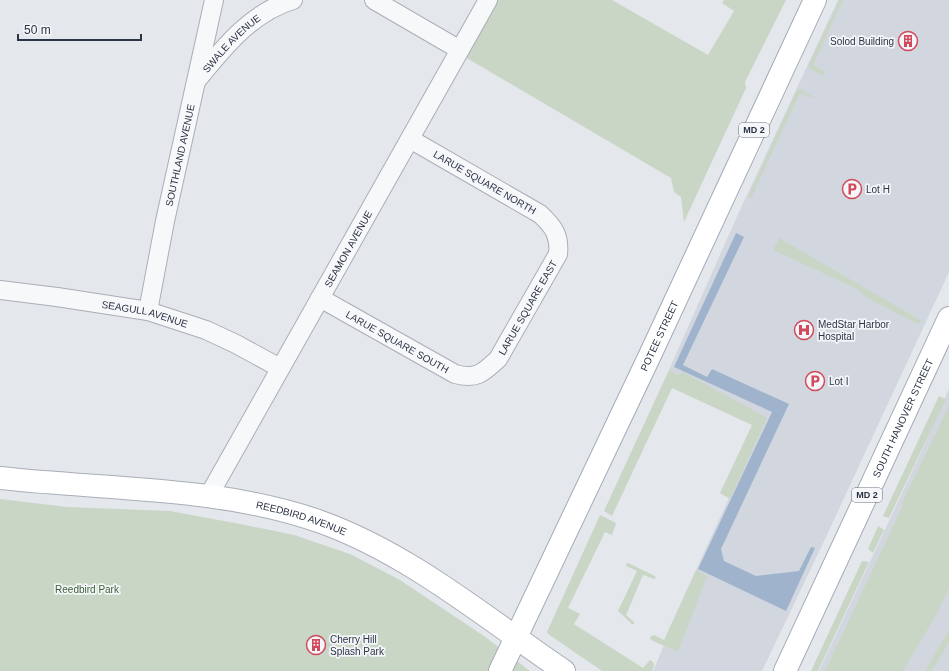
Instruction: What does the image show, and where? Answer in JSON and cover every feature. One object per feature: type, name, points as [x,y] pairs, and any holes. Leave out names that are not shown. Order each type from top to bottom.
[{"type":"main road","name":"POTEE STREET","points":[[500,671],[815,0]]},
{"type":"main road","name":"SOUTH HANOVER STREET","points":[[786,671],[949,318]]},
{"type":"main road","name":"REEDBIRD AVENUE","points":[[0,478],[44,483],[156,491],[246,502],[285,511],[322,522],[361,539],[397,558],[438,584],[564,671]]},
{"type":"street","name":"SOUTHLAND AVENUE","points":[[148,311],[165,221],[214,0]]},
{"type":"street","name":"SWALE AVENUE","points":[[196,81],[231,40],[252,22],[280,4],[293,0]]},
{"type":"street","points":[[374,0],[460,50]]},
{"type":"street","name":"SEAMON AVENUE","points":[[208,497],[488,0]]},
{"type":"street","name":"LARUE SQUARE NORTH","points":[[410,139],[540,214],[555,232]]},
{"type":"street","name":"LARUE SQUARE EAST","points":[[478,375],[498,359],[558,254],[559,243],[555,232]]},
{"type":"street","name":"SEAGULL AVENUE","points":[[0,290],[148,311],[206,330],[236,344],[280,368]]},
{"type":"street","name":"LARUE SQUARE SOUTH","points":[[320,298],[455,374],[467,377],[478,375]]},
{"type":"shaded area","name":"MedStar Harbor Hospital","points":[[838,0],[949,0],[949,272],[762,671],[653,671],[696,570],[764,422],[669,370],[739,212]]},
{"type":"shaded area","points":[[949,389],[949,671],[819,671],[924,446]]},
{"type":"green space","points":[[498,0],[612,0],[708,55],[734,11],[722,3],[724,0],[786,0],[745,82],[746,88],[684,222],[681,197],[674,192],[671,178],[465,57]]},
{"type":"green space","points":[[839,0],[843,0],[813,65],[825,72],[823,76],[808,67],[830,19],[832,18]]},
{"type":"green space","points":[[800,89],[813,97],[812,98],[800,93],[751,198],[748,197],[796,92]]},
{"type":"green space","points":[[779,238],[922,321],[918,324],[867,298],[857,289],[773,250]]},
{"type":"green space","points":[[669,370],[678,375],[683,372],[767,418],[730,499],[720,493],[752,425],[672,388],[612,516],[604,511]]},
{"type":"green space","points":[[939,396],[946,399],[889,518],[883,516]]},
{"type":"green space","points":[[949,406],[949,588],[936,615],[903,671],[825,671],[903,505],[902,503]]},
{"type":"green space","name":"Reedbird Park","points":[[0,499],[67,507],[170,511],[294,535],[350,554],[400,580],[484,636],[530,671],[0,671]]},
{"type":"green space","points":[[600,515],[616,523],[612,535],[605,532],[568,608],[580,614],[574,624],[643,668],[650,660],[653,662],[654,666],[652,671],[602,671],[547,632]]},
{"type":"green space","points":[[878,526],[884,530],[873,553],[868,549]]},
{"type":"green space","points":[[862,561],[869,562],[818,671],[811,671]]},
{"type":"green space","points":[[628,563],[655,576],[656,578],[654,579],[643,575],[626,615],[634,622],[634,624],[632,624],[618,611],[637,571],[626,566]]},
{"type":"green space","points":[[696,570],[707,576],[678,652],[651,640],[650,637],[654,635],[664,640]]},
{"type":"green space","points":[[949,630],[949,642],[932,671],[925,671]]},
{"type":"water","points":[[736,233],[744,237],[683,365],[707,377],[712,369],[789,404],[721,549],[724,561],[756,576],[799,571],[811,547],[815,548],[786,611],[698,569],[772,412],[674,367]]},
{"type":"place","name":"Solod Building","points":[[908,41]]},
{"type":"place","name":"Lot H","points":[[852,189]]},
{"type":"place","name":"MedStar Harbor Hospital","points":[[804,330]]},
{"type":"place","name":"Lot I","points":[[815,381]]},
{"type":"place","name":"Cherry Hill Splash Park","points":[[316,645]]}]
